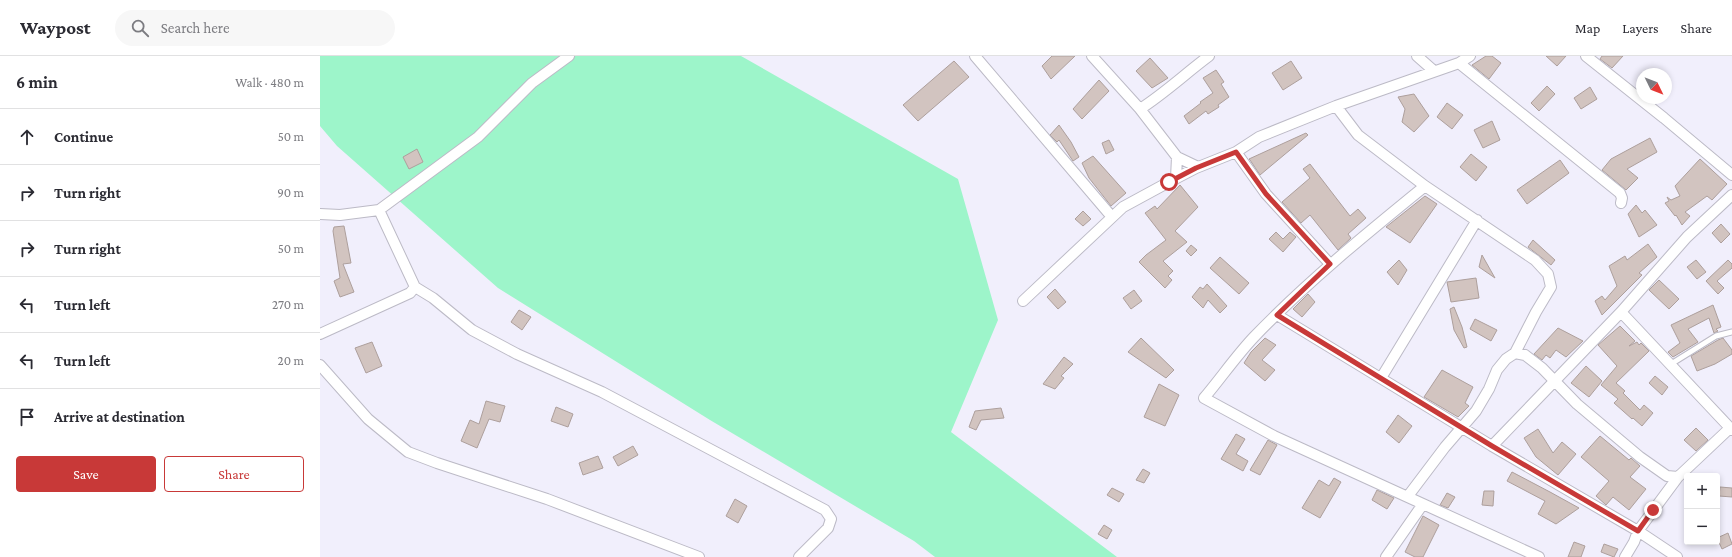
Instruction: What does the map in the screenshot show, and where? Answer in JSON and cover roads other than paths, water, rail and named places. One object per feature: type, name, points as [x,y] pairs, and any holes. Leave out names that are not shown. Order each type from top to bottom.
[{"type":"street","points":[[320,214],[340,214],[379,210],[478,137],[532,83],[569,56]]},
{"type":"street","points":[[975,56],[1112,217]]},
{"type":"street","points":[[1092,56],[1140,108],[1177,157],[1198,167]]},
{"type":"street","points":[[1140,108],[1156,98],[1209,56]]},
{"type":"street","points":[[1417,56],[1434,71]]},
{"type":"street","points":[[1023,301],[1123,207],[1198,167],[1236,152],[1259,137],[1336,106],[1459,63],[1470,56]]},
{"type":"street","points":[[1586,56],[1664,118],[1732,175]]},
{"type":"street","points":[[1459,63],[1620,194],[1622,198],[1621,203]]},
{"type":"street","points":[[1336,106],[1358,135],[1425,186],[1535,260],[1548,274],[1551,287],[1536,312],[1516,353],[1506,359],[1496,370],[1489,389],[1476,411],[1462,426],[1408,496]]},
{"type":"street","points":[[1236,152],[1266,194],[1330,264]]},
{"type":"street","points":[[1176,178],[1177,157]]},
{"type":"street","points":[[1425,186],[1330,264],[1254,337],[1204,398],[1274,436],[1332,464],[1408,496],[1539,557]]},
{"type":"street","points":[[1492,446],[1621,312],[1687,237],[1732,195]]},
{"type":"street","points":[[379,210],[415,287],[433,298],[472,330],[517,354],[602,392],[825,510],[831,520],[828,528],[799,557]]},
{"type":"street","points":[[1381,378],[1477,220]]},
{"type":"street","points":[[320,334],[410,293],[415,287]]},
{"type":"street","points":[[1621,312],[1731,429],[1678,477],[1638,531],[1634,542],[1625,557]]},
{"type":"street","points":[[1277,315],[1462,426],[1492,446],[1638,531],[1677,557]]},
{"type":"street","points":[[1516,353],[1525,355],[1542,368],[1577,404],[1640,457],[1667,476],[1678,477]]},
{"type":"street","points":[[320,365],[368,419],[408,452],[546,499],[699,557]]},
{"type":"street","points":[[1386,557],[1423,504]]},
{"type":"lane","points":[[1671,364],[1716,336],[1732,332]]}]
